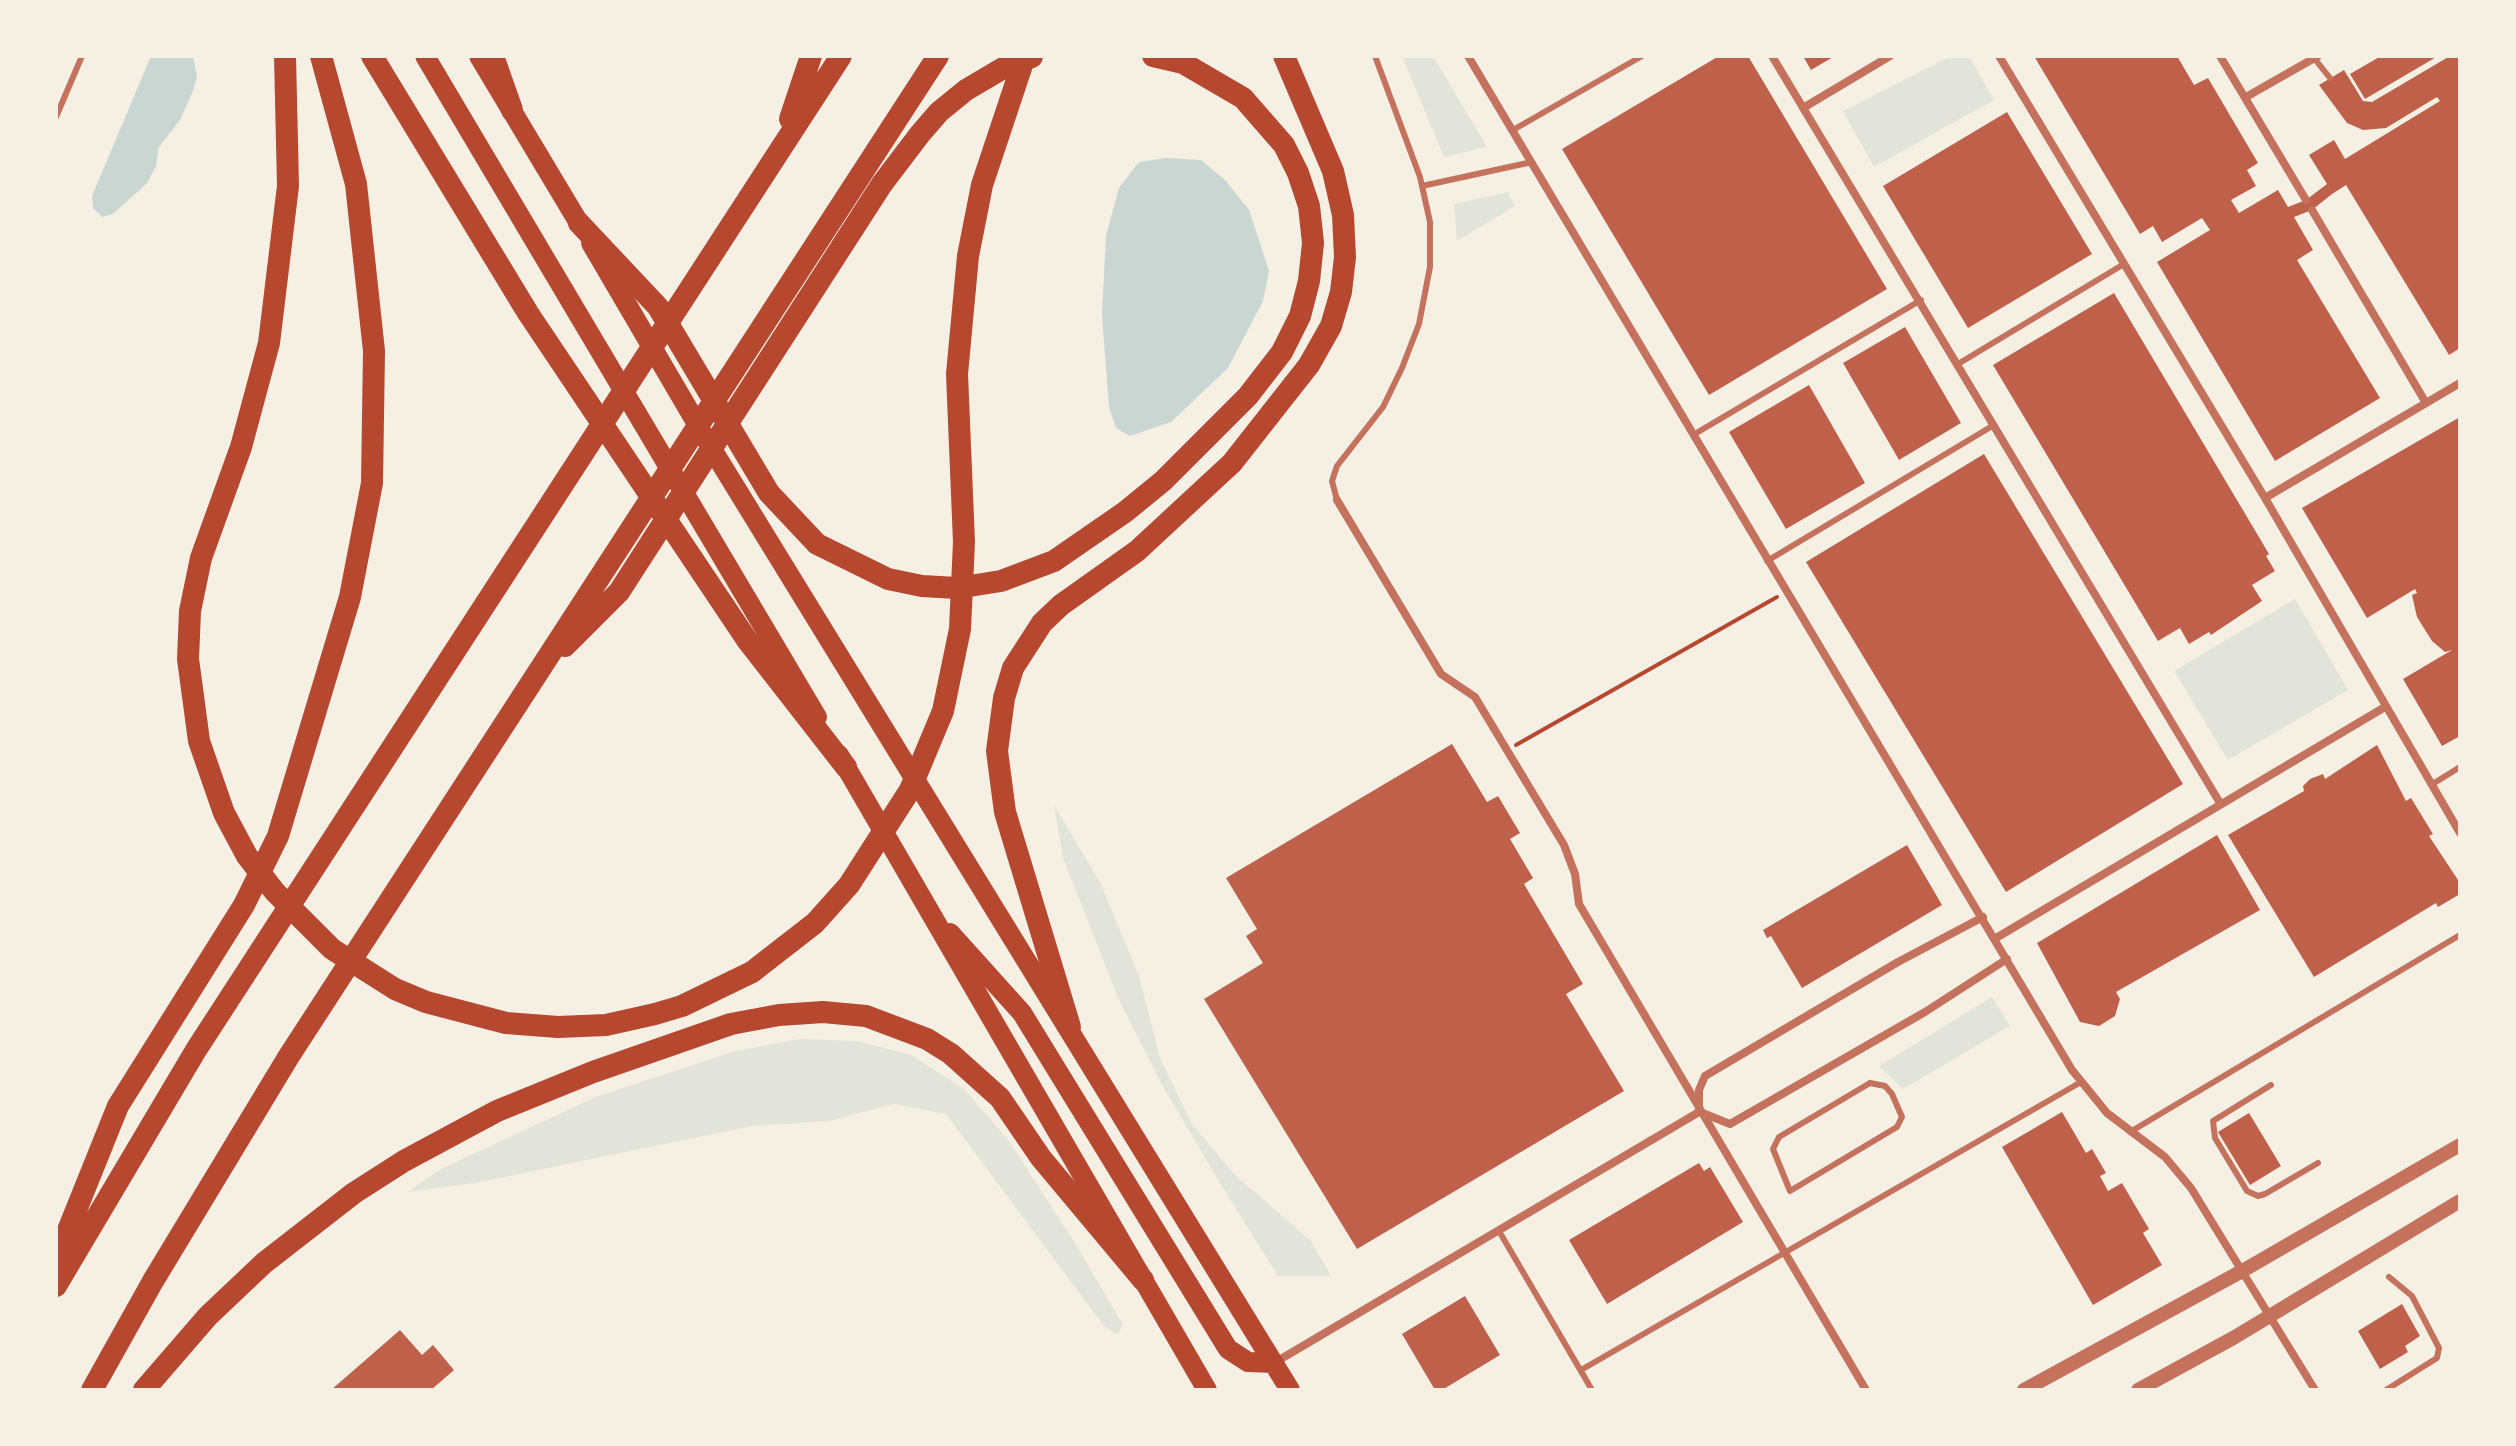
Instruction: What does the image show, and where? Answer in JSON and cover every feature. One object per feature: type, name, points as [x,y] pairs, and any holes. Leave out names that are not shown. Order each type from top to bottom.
[{"type":"highway","points":[[285,56],[288,186],[271,330],[241,447],[201,558],[190,611],[188,659],[199,741],[210,778],[247,856],[305,925],[332,949],[375,977],[426,1002],[458,1013],[506,1023],[558,1027],[606,1025],[655,1014],[682,1006],[752,972],[815,923],[877,846],[910,790],[929,749],[953,675],[964,592],[957,374],[968,256],[985,171],[1025,56]]},
{"type":"highway","points":[[56,1260],[118,1106],[244,905],[278,836],[350,597],[372,483],[374,351],[356,184],[321,56]]},
{"type":"highway","points":[[372,56],[528,313],[747,640],[846,767]]},
{"type":"highway","points":[[493,56],[512,110]]},
{"type":"highway","points":[[782,144],[811,56]]},
{"type":"highway","points":[[56,1286],[196,1050],[557,489],[841,56]]},
{"type":"highway","points":[[92,1390],[153,1281],[289,1056],[938,56]]},
{"type":"highway","points":[[534,678],[623,585],[882,184],[939,112],[983,78],[1037,56]]},
{"type":"highway","points":[[579,223],[658,307],[769,493],[817,544],[888,579],[922,586],[957,588],[1001,581],[1064,554],[1163,481],[1248,396],[1282,352],[1300,316],[1309,281],[1313,243],[1309,206],[1284,145],[1264,118],[1234,91],[1183,63],[1153,56]]},
{"type":"highway","points":[[1070,1027],[1005,812],[997,751],[1004,698],[1013,668],[1042,623],[1061,605],[1137,551],[1232,463],[1309,365],[1331,326],[1341,292],[1345,257],[1343,215],[1333,171],[1284,56]]},
{"type":"highway","points":[[144,1390],[208,1316],[264,1263],[329,1211],[404,1161],[497,1111],[559,1085],[731,1024],[779,1015],[823,1012],[866,1016],[927,1039],[951,1054],[1000,1098],[1041,1158],[1143,1280]]},
{"type":"main road","points":[[425,56],[846,767],[921,902],[1207,1390]]},
{"type":"main road","points":[[479,56],[704,436],[1070,1027],[1290,1390]]},
{"type":"main road","points":[[921,902],[1022,1013],[1228,1349],[1248,1362],[1274,1363]]},
{"type":"street","points":[[1468,56],[2081,1082],[2107,1113],[2155,1149],[2178,1171],[2244,1270],[2315,1390]]},
{"type":"street","points":[[1772,56],[2220,803]]},
{"type":"street","points":[[1803,108],[1890,56]]},
{"type":"street","points":[[1999,56],[2265,498],[2460,833]]},
{"type":"street","points":[[2220,56],[2306,200]]},
{"type":"street","points":[[2246,97],[2316,57]]},
{"type":"street","points":[[2312,210],[2426,403]]},
{"type":"street","points":[[2265,498],[2460,383]]},
{"type":"street","points":[[1337,500],[1441,674],[1475,697],[1507,750],[1570,857],[1579,904],[1699,1112],[1866,1390]]},
{"type":"street","points":[[1996,938],[2385,707]]},
{"type":"street","points":[[1699,1112],[1699,1090],[1705,1076],[1898,962],[1983,917]]},
{"type":"street","points":[[1699,1112],[1730,1124],[1925,1012],[2007,959]]},
{"type":"street","points":[[1274,1363],[1699,1112]]},
{"type":"street","points":[[2024,1390],[2244,1270],[2460,1145]]},
{"type":"street","points":[[2138,1390],[2460,1201]]},
{"type":"lane","points":[[56,117],[82,56]]},
{"type":"lane","points":[[1337,500],[1332,481],[1337,466],[1383,407],[1419,324],[1430,267],[1430,222],[1422,186],[1403,125],[1375,56]]},
{"type":"lane","points":[[1513,130],[1642,56]]},
{"type":"lane","points":[[2316,57],[2330,78]]},
{"type":"lane","points":[[1422,186],[1532,162]]},
{"type":"lane","points":[[1958,364],[2124,264]]},
{"type":"lane","points":[[1693,435],[1921,300]]},
{"type":"lane","points":[[1767,561],[1994,425]]},
{"type":"lane","points":[[2431,785],[2460,767]]},
{"type":"lane","points":[[2130,1132],[2460,935]]},
{"type":"lane","points":[[1581,1370],[2081,1082]]},
{"type":"lane","points":[[1870,1083],[1885,1086],[1901,1109],[1902,1117],[1897,1127],[1790,1191],[1773,1149],[1779,1137],[1870,1083]]},
{"type":"lane","points":[[2271,1085],[2213,1121],[2212,1129],[2223,1152],[2247,1191],[2258,1196],[2318,1163]]},
{"type":"lane","points":[[1499,1231],[1592,1390]]},
{"type":"lane","points":[[2386,1390],[2437,1358],[2439,1348],[2412,1296],[2389,1277]]},
{"type":"path","points":[[1507,750],[1778,597]]},
{"type":"shaded area","points":[[151,56],[193,56],[197,77],[193,91],[180,120],[159,147],[156,166],[147,183],[113,214],[102,217],[93,208],[92,196]]},
{"type":"shaded area","points":[[1402,56],[1433,56],[1487,147],[1444,157]]},
{"type":"shaded area","points":[[1951,56],[1969,56],[1994,100],[1874,167],[1843,111]]},
{"type":"shaded area","points":[[1166,158],[1201,160],[1225,180],[1249,210],[1269,271],[1263,301],[1228,368],[1171,422],[1130,436],[1116,428],[1109,407],[1102,315],[1106,236],[1119,188],[1139,162]]},
{"type":"shaded area","points":[[1508,192],[1515,206],[1457,241],[1454,204]]},
{"type":"shaded area","points":[[2295,599],[2348,690],[2228,760],[2174,671]]},
{"type":"shaded area","points":[[1054,805],[1100,882],[1139,976],[1160,1058],[1192,1124],[1235,1175],[1311,1241],[1331,1276],[1278,1276],[1161,1083],[1119,1000],[1063,858]]},
{"type":"shaded area","points":[[1992,997],[2010,1026],[1903,1089],[1879,1066]]},
{"type":"shaded area","points":[[799,1039],[857,1041],[911,1055],[964,1089],[1009,1141],[1075,1243],[1123,1325],[1117,1335],[1104,1326],[946,1114],[894,1104],[829,1121],[752,1126],[475,1183],[408,1192],[441,1169],[596,1097],[732,1052]]},
{"type":"building","points":[[1719,56],[1748,56],[1887,289],[1709,395],[1562,149]]},
{"type":"building","points":[[1803,56],[1835,56],[1811,70]]},
{"type":"building","points":[[2034,56],[2177,56],[2194,85],[2208,78],[2258,163],[2247,170],[2256,186],[2231,200],[2239,213],[2278,190],[2288,207],[2306,200],[2327,184],[2309,155],[2334,140],[2345,159],[2440,101],[2437,97],[2386,128],[2363,130],[2347,123],[2319,85],[2344,70],[2363,101],[2372,102],[2450,56],[2460,56],[2460,348],[2449,355],[2346,185],[2312,210],[2294,217],[2313,250],[2297,260],[2380,398],[2275,461],[2157,262],[2210,230],[2202,218],[2162,242],[2153,226],[2140,234]]},
{"type":"building","points":[[2381,56],[2438,56],[2365,99],[2350,74]]},
{"type":"building","points":[[2007,112],[2092,254],[1968,328],[1883,186]]},
{"type":"building","points":[[2114,293],[2269,554],[2266,556],[2275,571],[2252,585],[2262,601],[2211,635],[2209,632],[2189,644],[2180,628],[2158,641],[1993,365]]},
{"type":"building","points":[[1905,327],[1961,423],[1899,460],[1843,363]]},
{"type":"building","points":[[1809,385],[1865,483],[1786,529],[1729,432]]},
{"type":"building","points":[[2460,417],[2460,736],[2442,746],[2403,679],[2452,650],[2445,652],[2432,641],[2417,617],[2412,595],[2417,593],[2415,589],[2367,618],[2302,508]]},
{"type":"building","points":[[1984,454],[2183,784],[2006,892],[1806,562]]},
{"type":"building","points":[[1452,744],[1487,802],[1498,796],[1520,833],[1510,839],[1533,878],[1524,884],[1583,984],[1566,994],[1624,1091],[1357,1249],[1204,999],[1263,963],[1246,936],[1257,929],[1226,878]]},
{"type":"building","points":[[2377,745],[2406,801],[2411,798],[2433,834],[2429,836],[2460,883],[2460,894],[2438,907],[2436,903],[2314,977],[2228,835],[2304,791],[2303,786],[2310,779],[2323,774],[2325,779]]},
{"type":"building","points":[[2217,835],[2260,910],[2116,992],[2120,999],[2115,1016],[2099,1026],[2080,1022],[2037,943]]},
{"type":"building","points":[[1907,845],[1942,905],[1802,988],[1771,936],[1767,938],[1763,930]]},
{"type":"building","points":[[2062,1112],[2086,1153],[2092,1149],[2106,1173],[2100,1176],[2108,1191],[2122,1183],[2149,1229],[2143,1233],[2162,1265],[2093,1305],[2002,1147]]},
{"type":"building","points":[[2249,1113],[2281,1166],[2250,1185],[2218,1132]]},
{"type":"building","points":[[1699,1163],[1704,1171],[1710,1167],[1743,1222],[1607,1304],[1569,1240]]},
{"type":"building","points":[[1465,1296],[1500,1355],[1442,1390],[1435,1390],[1402,1334]]},
{"type":"building","points":[[2402,1304],[2420,1336],[2405,1346],[2408,1352],[2380,1369],[2358,1331]]},
{"type":"building","points":[[400,1330],[422,1355],[433,1345],[454,1370],[431,1390],[331,1390]]}]
